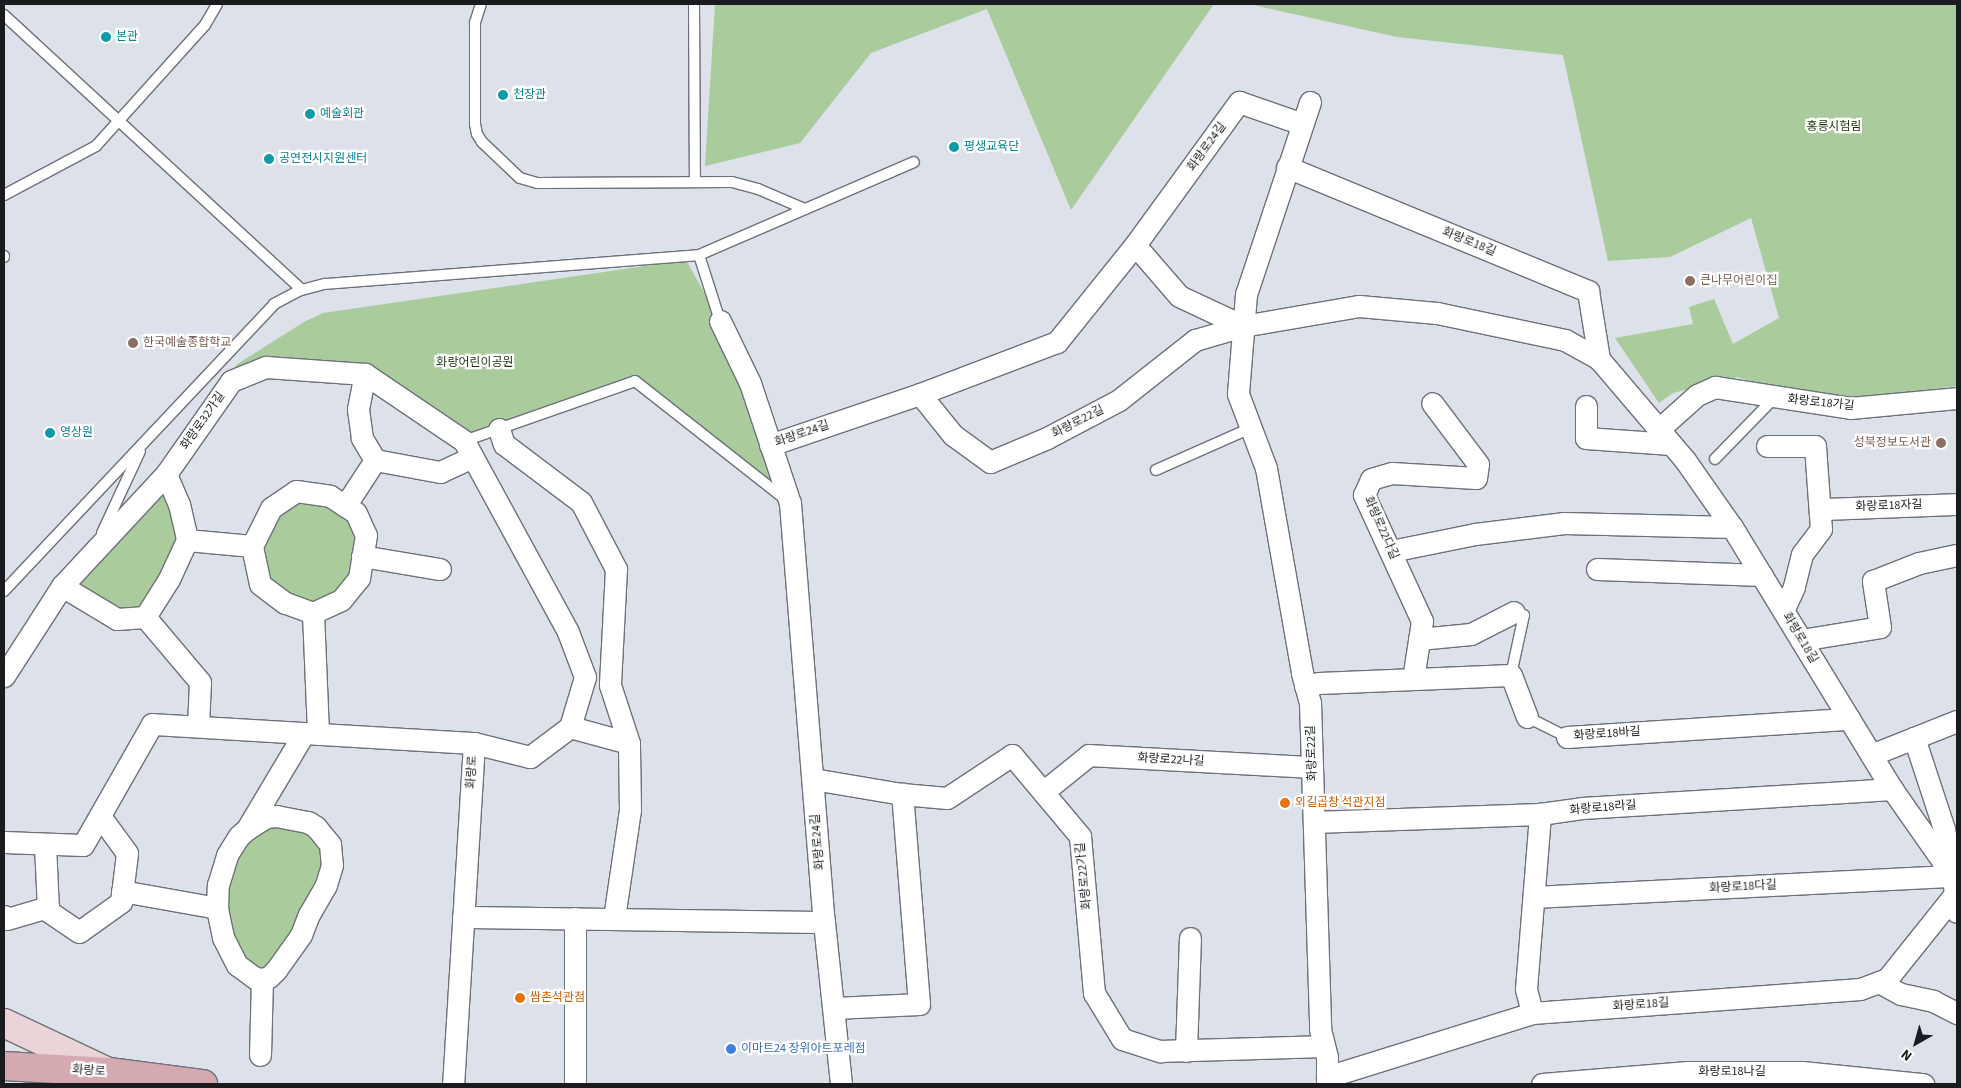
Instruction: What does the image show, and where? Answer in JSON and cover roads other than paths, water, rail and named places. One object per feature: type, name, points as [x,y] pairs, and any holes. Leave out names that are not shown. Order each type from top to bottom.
[{"type":"main road","name":"화랑로","points":[[4,1066],[109,1072],[144,1081],[203,1084]]},
{"type":"street","name":"화랑로24길","points":[[841,1084],[824,922],[790,503],[770,445],[920,394],[1057,342],[1135,245],[1239,102],[1302,124]]},
{"type":"street","name":"화랑로22길","points":[[1310,102],[1246,294],[1238,394],[1266,468],[1310,703],[1320,1029],[1324,1046],[1327,1081]]},
{"type":"street","name":"화랑로18길","points":[[1287,167],[1588,292],[1599,358]]},
{"type":"street","points":[[1135,245],[1179,296],[1243,326]]},
{"type":"street","name":"화랑로18길","points":[[1243,326],[1358,306],[1437,313],[1565,340],[1599,358],[1659,429],[1732,527],[1955,894]]},
{"type":"street","points":[[720,321],[750,383],[770,445]]},
{"type":"street","name":"화랑로22길","points":[[920,394],[953,435],[990,462],[1047,438],[1118,400],[1195,340],[1243,326]]},
{"type":"street","name":"화랑로32가길","points":[[4,676],[62,586],[91,557],[166,474],[231,381],[266,367],[365,374]]},
{"type":"street","points":[[468,449],[440,472],[375,460],[362,438],[358,409],[365,374],[468,449],[568,632],[585,677],[570,727],[629,743]]},
{"type":"street","name":"화랑로18가길","points":[[1659,429],[1697,395],[1715,387],[1850,408],[1957,398]]},
{"type":"street","name":"화랑로22다길","points":[[1413,679],[1422,621],[1364,495],[1371,479],[1392,473],[1476,478],[1478,464],[1432,403]]},
{"type":"street","points":[[1586,406],[1586,438],[1659,429]]},
{"type":"street","points":[[499,429],[504,444],[580,502],[616,568],[610,685],[629,743],[630,810],[614,918]]},
{"type":"street","points":[[1767,446],[1815,446],[1821,529],[1802,554],[1794,587],[1783,611]]},
{"type":"street","points":[[345,506],[375,460]]},
{"type":"street","points":[[145,617],[169,579],[187,540],[179,504],[166,474]]},
{"type":"street","points":[[296,491],[330,496],[345,506],[356,513],[366,535],[359,578],[342,600],[313,613],[285,603],[260,584],[252,546],[271,508],[296,491]]},
{"type":"street","name":"화랑로18자길","points":[[1821,509],[1957,504]]},
{"type":"street","points":[[1391,551],[1475,534],[1564,523],[1732,527]]},
{"type":"street","points":[[187,540],[252,546]]},
{"type":"street","points":[[1801,640],[1880,627],[1873,581],[1920,563],[1957,555]]},
{"type":"street","points":[[362,556],[440,569]]},
{"type":"street","points":[[1597,569],[1762,575]]},
{"type":"street","points":[[62,586],[117,619],[145,617]]},
{"type":"street","points":[[1419,639],[1471,634],[1514,612]]},
{"type":"street","points":[[246,829],[266,818],[276,816],[308,822],[316,827],[330,844],[332,865],[322,895],[309,914],[301,935],[276,970],[269,977],[262,979],[255,978],[237,966],[223,937],[216,894],[223,864],[232,845],[246,829],[311,733],[313,613]]},
{"type":"street","points":[[145,617],[200,682],[198,726]]},
{"type":"street","points":[[1306,686],[1319,683],[1511,675]]},
{"type":"street","name":"화랑로18바길","points":[[1511,675],[1527,717]]},
{"type":"street","name":"화랑로18바길","points":[[1567,737],[1849,719]]},
{"type":"street","points":[[1871,755],[1957,721]]},
{"type":"street","points":[[4,842],[83,845],[152,724],[474,743]]},
{"type":"street","name":"화랑로","points":[[453,1084],[474,743],[530,757],[570,727]]},
{"type":"street","points":[[1879,982],[1887,979],[1955,894],[1944,829],[1914,738]]},
{"type":"street","name":"화랑로22가길","points":[[813,779],[902,794],[948,798],[1012,755],[1080,836],[1094,993],[1122,1039],[1160,1051],[1324,1046]]},
{"type":"street","name":"화랑로22나길","points":[[1042,792],[1089,755],[1312,767]]},
{"type":"street","name":"화랑로18라길","points":[[1314,822],[1540,814],[1582,808],[1892,789]]},
{"type":"street","points":[[834,1008],[919,1004],[902,794]]},
{"type":"street","points":[[1532,1013],[1526,989],[1540,814]]},
{"type":"street","points":[[45,844],[48,911],[79,932],[120,902],[122,891],[127,853],[100,816]]},
{"type":"street","points":[[122,891],[217,908]]},
{"type":"street","name":"화랑로18다길","points":[[1534,897],[1955,894]]},
{"type":"street","points":[[4,916],[7,919],[48,907]]},
{"type":"street","points":[[463,917],[824,922]]},
{"type":"street","points":[[575,918],[576,1084]]},
{"type":"street","points":[[1186,1051],[1190,938]]},
{"type":"street","points":[[260,1055],[262,979]]},
{"type":"street","name":"화랑로18길","points":[[1327,1081],[1532,1013],[1860,989],[1879,982]]},
{"type":"street","points":[[1879,982],[1901,994],[1933,1001],[1957,1013]]},
{"type":"street","points":[[4,1023],[109,1072]]},
{"type":"street","name":"화랑로18나길","points":[[1542,1084],[1688,1072],[1802,1072],[1923,1084]]},
{"type":"lane","points":[[4,195],[89,151],[118,122],[205,25],[217,4]]},
{"type":"lane","points":[[481,4],[476,23],[475,124],[477,134],[482,142],[520,178],[537,183],[732,182],[745,185],[806,209]]},
{"type":"lane","points":[[694,4],[695,182]]},
{"type":"lane","points":[[4,15],[302,290]]},
{"type":"lane","points":[[4,591],[274,304],[302,290],[325,284],[699,254],[914,162]]},
{"type":"lane","points":[[699,254],[720,321]]},
{"type":"lane","points":[[468,449],[499,429],[635,381],[790,503]]},
{"type":"lane","points":[[1714,459],[1774,397]]},
{"type":"lane","points":[[1156,470],[1251,428]]},
{"type":"lane","points":[[91,557],[143,443]]},
{"type":"lane","points":[[1511,675],[1524,615],[1514,612]]},
{"type":"lane","name":"화랑로18바길","points":[[1527,717],[1567,737]]},
{"type":"place","name":"본관","points":[[106,37]]},
{"type":"place","name":"천장관","points":[[503,95]]},
{"type":"place","name":"예술회관","points":[[310,114]]},
{"type":"place","name":"평생교육단","points":[[954,147]]},
{"type":"place","name":"공연전시지원센터","points":[[269,159]]},
{"type":"place","name":"큰나무어린이집","points":[[1690,281]]},
{"type":"place","name":"한국예술종합학교","points":[[133,343]]},
{"type":"place","name":"영상원","points":[[50,433]]},
{"type":"place","name":"성북정보도서관","points":[[1941,443]]},
{"type":"place","name":"외길곱창 석관지점","points":[[1285,803]]},
{"type":"place","name":"쌈촌석관점","points":[[520,998]]},
{"type":"place","name":"이마트24 장위아트포레점","points":[[731,1049]]},
{"type":"park label","name":"홍릉시험림","points":[[1834,127]]},
{"type":"park label","name":"화랑어린이공원","points":[[475,363]]}]
